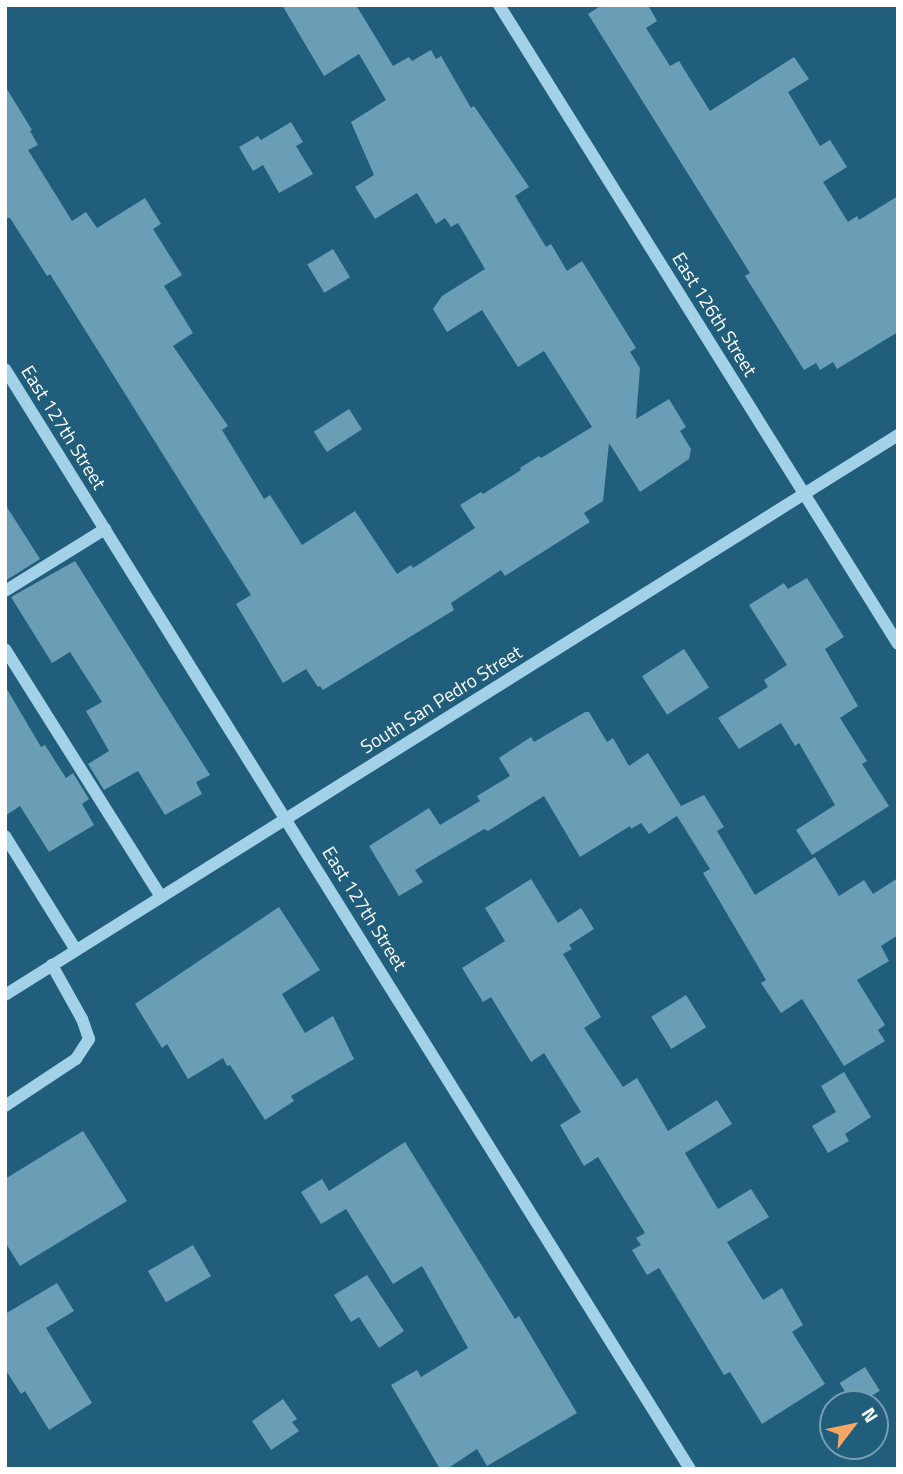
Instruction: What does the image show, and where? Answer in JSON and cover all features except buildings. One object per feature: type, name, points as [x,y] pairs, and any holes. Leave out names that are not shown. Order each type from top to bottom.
[{"type":"street","name":"East 126th Street","points":[[499,5],[898,644]]},
{"type":"street","name":"East 127th Street","points":[[5,369],[9,383],[105,529],[287,818],[690,1469]]},
{"type":"street","name":"South San Pedro Street","points":[[5,995],[898,435]]},
{"type":"street","points":[[5,591],[105,529]]},
{"type":"street","points":[[5,649],[161,897]]},
{"type":"street","points":[[5,836],[76,950]]},
{"type":"street","points":[[5,1106],[76,1059],[89,1040],[82,1019],[52,965]]}]
